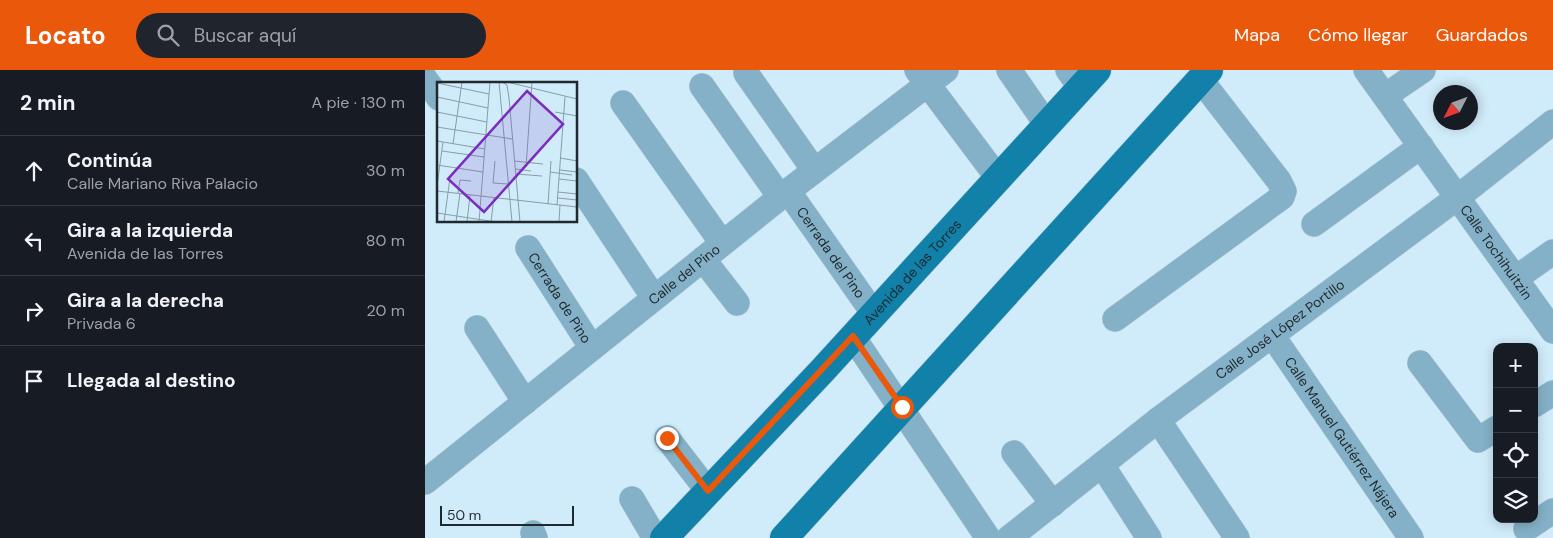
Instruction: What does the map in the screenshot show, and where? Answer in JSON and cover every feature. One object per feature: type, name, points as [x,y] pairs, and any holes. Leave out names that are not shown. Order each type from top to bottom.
[{"type":"main road","points":[[784,538],[1205,75]]},
{"type":"main road","name":"Avenida de las Torres","points":[[664,538],[874,314],[1047,125],[1082,76]]},
{"type":"street","points":[[1009,70],[1047,125]]},
{"type":"street","name":"Calle Tochihuitzin","points":[[1367,70],[1553,331]]},
{"type":"street","points":[[1385,96],[1423,70]]},
{"type":"street","points":[[746,73],[815,170]]},
{"type":"street","points":[[930,74],[998,178]]},
{"type":"street","name":"Calle del Pino","points":[[425,482],[815,170],[930,74]]},
{"type":"street","points":[[1115,319],[1282,197],[1283,186],[1205,75]]},
{"type":"street","points":[[425,79],[437,95]]},
{"type":"street","name":"Cerrada del Pino","points":[[702,86],[874,314]]},
{"type":"street","points":[[623,103],[722,243]]},
{"type":"street","name":"Calle José López Portillo","points":[[1009,538],[1158,420],[1458,197],[1553,122]]},
{"type":"street","points":[[1314,224],[1421,146]]},
{"type":"street","points":[[577,182],[654,298]]},
{"type":"street","name":"Cerrada de Pino","points":[[528,248],[592,348]]},
{"type":"street","points":[[1516,278],[1553,252]]},
{"type":"street","points":[[703,259],[737,303]]},
{"type":"street","points":[[477,328],[525,402]]},
{"type":"street","points":[[853,336],[988,538]]},
{"type":"street","name":"Calle Manuel Gutiérrez Nájera","points":[[1272,336],[1411,538]]},
{"type":"street","points":[[1420,363],[1478,440],[1493,431]]},
{"type":"street","points":[[1538,402],[1553,393]]},
{"type":"street","points":[[1158,420],[1237,538]]},
{"type":"street","points":[[667,438],[708,491]]},
{"type":"street","points":[[1014,453],[1053,504]]},
{"type":"street","points":[[1103,464],[1149,538]]},
{"type":"street","points":[[632,500],[655,538]]},
{"type":"street","points":[[1526,529],[1553,511]]},
{"type":"route","points":[[667,438],[708,491],[853,336],[902,407]]}]
